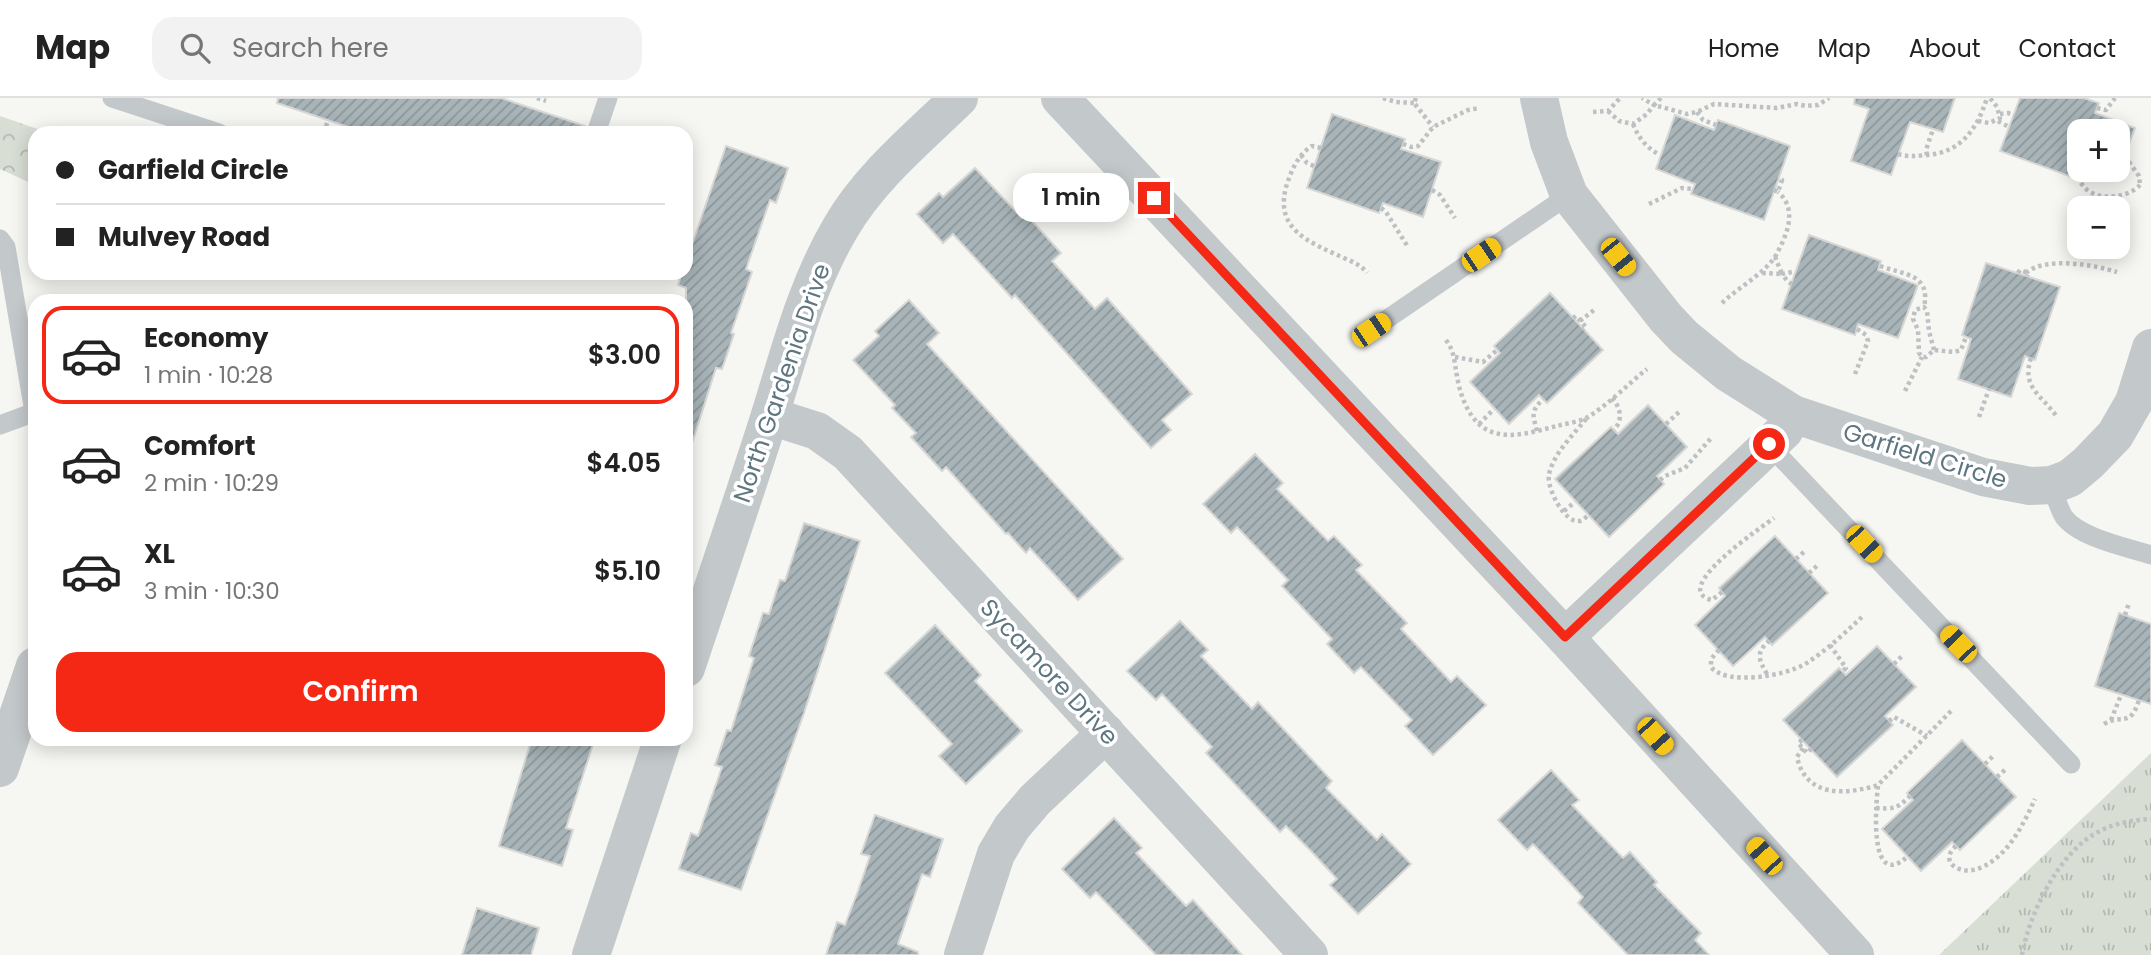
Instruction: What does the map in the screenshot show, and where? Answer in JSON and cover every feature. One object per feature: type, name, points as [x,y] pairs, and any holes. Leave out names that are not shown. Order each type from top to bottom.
[{"type":"street","name":"North Gardenia Drive","points":[[693,647],[770,416],[802,310],[818,270],[842,225],[874,182],[959,98]]},
{"type":"street","points":[[1060,98],[1565,637],[1855,955]]},
{"type":"street","name":"Garfield Circle","points":[[1539,98],[1549,142],[1569,195],[1666,318],[1684,337],[1728,373],[1793,414],[1983,477],[2030,486],[2052,485]]},
{"type":"street","points":[[2052,485],[2070,478],[2115,435],[2134,402],[2151,348]]},
{"type":"street","points":[[1565,637],[1784,431],[1793,414]]},
{"type":"street","name":"Sycamore Drive","points":[[770,416],[817,431],[848,453],[1309,955]]},
{"type":"street","points":[[0,768],[28,686]]},
{"type":"street","points":[[963,955],[996,854],[1012,827],[1035,800],[1106,733]]},
{"type":"street","points":[[591,955],[660,746]]},
{"type":"lane","points":[[112,98],[198,126]]},
{"type":"lane","points":[[598,126],[608,98]]},
{"type":"lane","points":[[1371,330],[1569,195]]},
{"type":"lane","points":[[0,239],[6,247],[28,377]]},
{"type":"lane","points":[[0,425],[28,414]]},
{"type":"lane","points":[[1769,444],[2071,764]]},
{"type":"lane","points":[[2052,485],[2065,518],[2080,531],[2151,555]]},
{"type":"path","points":[[537,98],[547,101]]},
{"type":"path","points":[[1383,98],[1395,102],[1415,101],[1433,127]]},
{"type":"path","points":[[1594,113],[1608,111],[1620,98]]},
{"type":"path","points":[[1642,98],[1654,105],[1687,114],[1714,104],[1719,98]]},
{"type":"path","points":[[1608,111],[1619,121],[1633,124],[1647,114],[1661,98]]},
{"type":"path","points":[[1743,98],[1744,105]]},
{"type":"path","points":[[1714,104],[1767,109],[1798,101],[1806,107],[1818,105],[1829,98]]},
{"type":"path","points":[[1988,98],[1999,118],[2009,127]]},
{"type":"path","points":[[1898,154],[1940,154],[1948,150],[1971,132],[1988,98]]},
{"type":"path","points":[[2097,108],[2106,110],[2115,98]]},
{"type":"path","points":[[1403,144],[1418,146],[1433,127],[1468,110],[1480,108]]},
{"type":"path","points":[[1697,112],[1703,120],[1716,125]]},
{"type":"path","points":[[1978,121],[1989,123],[2008,113],[2014,115]]},
{"type":"path","points":[[326,126],[328,120]]},
{"type":"path","points":[[1633,124],[1638,136],[1660,155]]},
{"type":"path","points":[[1927,155],[1933,129]]},
{"type":"path","points":[[1321,148],[1312,146],[1301,155],[1292,170],[1284,205],[1288,220],[1297,233],[1357,264],[1367,273]]},
{"type":"path","points":[[1301,155],[1307,163],[1314,166]]},
{"type":"path","points":[[2081,182],[2100,195],[2127,195],[2143,186],[2130,163]]},
{"type":"path","points":[[1722,303],[1762,273],[1785,239],[1789,212],[1783,196],[1776,191],[1782,180],[1778,179]]},
{"type":"path","points":[[1649,204],[1682,188],[1693,189]]},
{"type":"path","points":[[1432,190],[1440,195],[1455,218]]},
{"type":"path","points":[[1381,208],[1408,247]]},
{"type":"path","points":[[1775,257],[1782,274],[1792,284]]},
{"type":"path","points":[[2018,273],[2020,270],[2027,274],[2031,269],[2046,265],[2067,264],[2087,265],[2117,272]]},
{"type":"path","points":[[1880,266],[1920,281],[1926,291],[1924,307],[1934,350]]},
{"type":"path","points":[[1762,273],[1796,273]]},
{"type":"path","points":[[1922,357],[1919,353],[1920,339],[1910,313],[1924,307]]},
{"type":"path","points":[[1580,321],[1594,310]]},
{"type":"path","points":[[1573,318],[1576,316],[1586,327],[1583,329]]},
{"type":"path","points":[[1855,374],[1868,341],[1866,335],[1857,329]]},
{"type":"path","points":[[1905,391],[1922,357],[1934,350],[1961,350],[1966,337]]},
{"type":"path","points":[[1446,340],[1455,357],[1457,380],[1465,401],[1471,414],[1488,431],[1515,435],[1587,418]]},
{"type":"path","points":[[1455,357],[1483,362],[1497,350]]},
{"type":"path","points":[[2031,358],[2027,369],[2029,382],[2057,417]]},
{"type":"path","points":[[1588,515],[1582,521],[1577,521],[1564,511],[1550,491],[1548,476],[1555,460],[1587,418],[1647,369]]},
{"type":"path","points":[[1979,417],[1989,389]]},
{"type":"path","points":[[1612,398],[1620,417],[1614,430]]},
{"type":"path","points":[[1537,431],[1533,412],[1543,399]]},
{"type":"path","points":[[1479,424],[1494,409]]},
{"type":"path","points":[[1666,424],[1679,412]]},
{"type":"path","points":[[1660,480],[1685,468],[1712,437]]},
{"type":"path","points":[[1564,511],[1575,502]]},
{"type":"path","points":[[1722,592],[1712,600],[1706,598],[1701,587],[1706,576],[1726,554],[1774,518]]},
{"type":"path","points":[[1796,559],[1805,551]]},
{"type":"path","points":[[1809,573],[1818,565]]},
{"type":"path","points":[[2125,615],[2129,603]]},
{"type":"path","points":[[1718,650],[1711,659],[1711,667],[1715,672],[1738,679],[1801,666],[1864,615]]},
{"type":"path","points":[[1766,674],[1758,657],[1762,647],[1769,641]]},
{"type":"path","points":[[1830,645],[1846,668],[1843,671]]},
{"type":"path","points":[[1894,664],[1902,656]]},
{"type":"path","points":[[2111,720],[2121,695]]},
{"type":"path","points":[[2104,724],[2111,720],[2124,721],[2132,716],[2139,700]]},
{"type":"path","points":[[1802,748],[1797,757],[1803,774],[1812,783],[1839,793],[1853,792],[1878,785],[1952,710]]},
{"type":"path","points":[[1889,721],[1894,716],[1927,736]]},
{"type":"path","points":[[1802,740],[1798,743],[1807,753],[1811,749]]},
{"type":"path","points":[[1985,764],[1994,755]]},
{"type":"path","points":[[1997,777],[2007,768]]},
{"type":"path","points":[[1878,785],[1875,829],[1881,856],[1888,863],[1895,864],[1908,856]]},
{"type":"path","points":[[1876,808],[1900,807],[1910,796]]},
{"type":"path","points":[[1956,846],[1949,854],[1952,865],[1969,872],[1980,869],[2016,835],[2035,799]]},
{"type":"path","points":[[2022,955],[2025,937],[2037,904],[2067,858],[2096,833],[2128,821],[2151,819]]},
{"type":"green space","points":[[0,116],[29,126],[28,182],[0,169]]},
{"type":"green space","points":[[2151,753],[2151,955],[1939,955]]},
{"type":"building","points":[[278,98],[501,98],[585,126],[345,126],[277,103]]},
{"type":"building","points":[[1855,98],[1955,98],[1943,132],[1910,122],[1891,175],[1851,161],[1869,109],[1854,104]]},
{"type":"building","points":[[2020,98],[2084,98],[2099,103],[2095,113],[2111,119],[2067,119],[2067,175],[2000,151]]},
{"type":"building","points":[[1332,114],[1405,139],[1401,149],[1441,162],[1423,217],[1383,203],[1379,213],[1307,188]]},
{"type":"building","points":[[1675,115],[1714,130],[1718,120],[1790,146],[1764,220],[1691,194],[1695,184],[1656,169]]},
{"type":"building","points":[[2130,126],[2135,128],[2130,141]]},
{"type":"building","points":[[726,146],[788,168],[776,203],[770,200],[746,269],[752,272],[731,333],[734,334],[722,369],[716,368],[693,440],[693,294],[686,294],[686,288],[678,285],[680,280],[693,280],[693,242]]},
{"type":"building","points":[[975,168],[1022,218],[1026,214],[1061,253],[1052,261],[1095,309],[1107,298],[1192,394],[1162,420],[1171,430],[1151,448],[1015,295],[1012,298],[953,234],[943,243],[917,214],[939,193],[943,197]]},
{"type":"building","points":[[1809,235],[1881,261],[1878,270],[1918,285],[1898,338],[1858,324],[1855,335],[1782,309]]},
{"type":"building","points":[[1986,263],[2060,287],[2035,360],[2025,356],[2011,397],[1958,379],[1971,339],[1962,335]]},
{"type":"building","points":[[1550,293],[1603,350],[1547,403],[1539,395],[1509,424],[1470,382],[1500,353],[1494,346]]},
{"type":"building","points":[[909,300],[939,333],[927,344],[1123,559],[1078,600],[1030,548],[1026,553],[1008,533],[1006,534],[946,467],[942,471],[911,437],[916,433],[892,408],[895,405],[853,360],[879,336],[875,331]]},
{"type":"building","points":[[1648,405],[1687,447],[1657,476],[1664,484],[1609,537],[1555,479],[1611,427],[1618,434]]},
{"type":"building","points":[[1255,454],[1283,483],[1277,489],[1328,541],[1334,536],[1362,565],[1356,570],[1407,623],[1401,629],[1451,682],[1457,676],[1486,705],[1433,755],[1405,726],[1412,720],[1361,667],[1354,673],[1327,644],[1332,639],[1282,586],[1288,580],[1237,527],[1231,533],[1203,504]]},
{"type":"building","points":[[804,523],[860,541],[804,713],[741,890],[679,869],[691,833],[698,836],[722,767],[715,765],[727,730],[731,731],[754,658],[749,656],[763,613],[769,614],[780,580],[785,581]]},
{"type":"building","points":[[1775,536],[1828,593],[1772,645],[1765,637],[1733,666],[1695,625],[1725,596],[1719,588]]},
{"type":"building","points":[[2119,613],[2151,624],[2151,704],[2095,686]]},
{"type":"building","points":[[1180,621],[1208,650],[1201,656],[1252,709],[1258,702],[1332,781],[1326,788],[1377,840],[1382,834],[1411,864],[1358,914],[1330,885],[1337,879],[1286,826],[1280,832],[1206,753],[1212,747],[1162,694],[1156,700],[1127,671]]},
{"type":"building","points":[[935,625],[981,675],[975,681],[1022,731],[966,784],[939,756],[952,744],[885,673]]},
{"type":"building","points":[[1877,646],[1916,687],[1885,716],[1893,725],[1837,777],[1783,720],[1839,668],[1846,675]]},
{"type":"building","points":[[1962,740],[2016,797],[1960,850],[1952,842],[1921,871],[1882,829],[1913,800],[1907,793]]},
{"type":"building","points":[[530,746],[592,746],[566,828],[573,830],[562,866],[499,846]]},
{"type":"building","points":[[1551,770],[1579,800],[1572,805],[1623,858],[1630,852],[1657,882],[1654,885],[1701,933],[1695,940],[1709,955],[1628,955],[1578,903],[1583,897],[1533,844],[1527,850],[1498,820]]},
{"type":"building","points":[[875,815],[943,839],[930,877],[922,874],[898,944],[918,952],[918,955],[826,955],[837,922],[845,925],[858,891],[870,856],[861,854]]},
{"type":"building","points":[[1114,818],[1142,848],[1136,853],[1186,906],[1193,900],[1242,955],[1156,955],[1096,892],[1090,898],[1062,869]]},
{"type":"building","points":[[477,908],[539,928],[531,955],[462,955]]},
{"type":"route","points":[[1154,198],[1565,637],[1769,444]]}]
